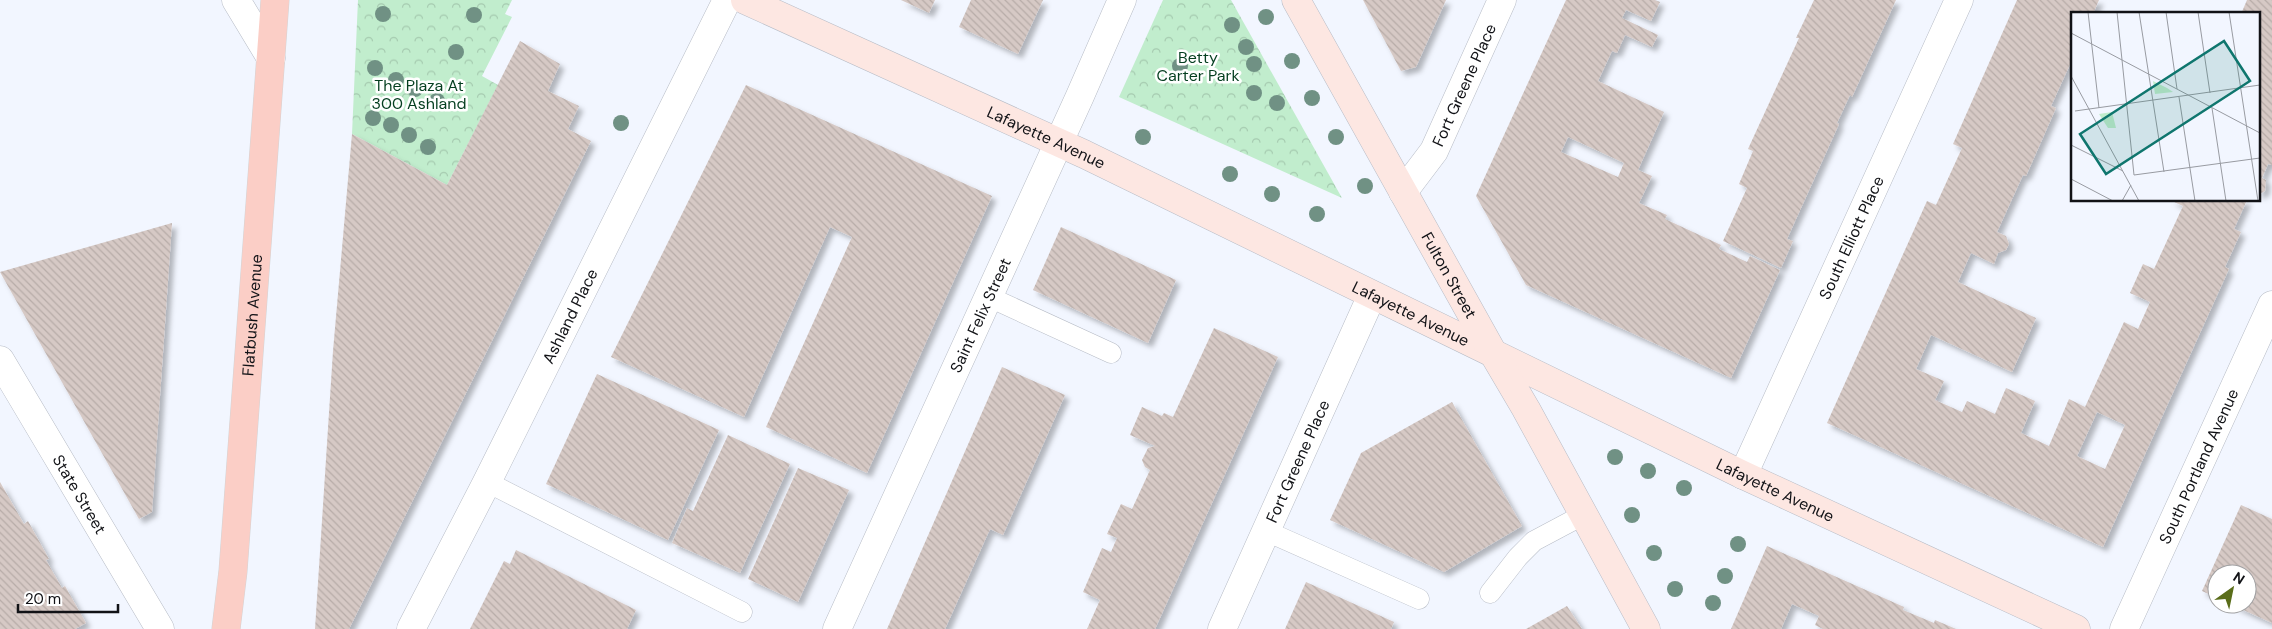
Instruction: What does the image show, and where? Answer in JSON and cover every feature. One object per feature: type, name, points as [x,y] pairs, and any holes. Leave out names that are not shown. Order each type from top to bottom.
[{"type":"main road","name":"Flatbush Avenue","points":[[226,629],[233,571],[275,0]]},
{"type":"main road","name":"Lafayette Avenue","points":[[745,0],[1060,142],[1744,474],[2076,629]]},
{"type":"main road","name":"Fulton Street","points":[[1296,0],[1526,409],[1646,629]]},
{"type":"street","points":[[236,0],[271,58]]},
{"type":"street","name":"Ashland Place","points":[[411,629],[487,482],[727,0]]},
{"type":"street","name":"Saint Felix Street","points":[[838,629],[1060,142],[1122,0]]},
{"type":"street","name":"Fort Greene Place","points":[[1403,192],[1434,151],[1502,0]]},
{"type":"street","name":"South Elliott Place","points":[[1744,474],[1959,0]]},
{"type":"street","name":"Fort Greene Place","points":[[1222,629],[1372,295]]},
{"type":"street","name":"South Portland Avenue","points":[[2124,629],[2272,305]]},
{"type":"street","name":"State Street","points":[[0,360],[160,629]]},
{"type":"lane","points":[[989,297],[1111,353]]},
{"type":"lane","points":[[487,482],[742,612]]},
{"type":"lane","points":[[1490,592],[1518,557],[1534,541],[1583,515]]},
{"type":"lane","points":[[1266,531],[1419,599]]},
{"type":"green space","name":"The Plaza At 300 Ashland","points":[[358,0],[512,0],[505,14],[512,17],[482,76],[498,85],[447,185],[352,134]]},
{"type":"green space","name":"Betty Carter Park","points":[[1163,0],[1231,0],[1342,198],[1119,97]]},
{"type":"building","points":[[901,0],[935,0],[929,13]]},
{"type":"building","points":[[971,0],[1043,0],[1018,54],[959,27]]},
{"type":"building","points":[[1363,0],[1446,0],[1416,67],[1401,71]]},
{"type":"building","points":[[1566,0],[1655,0],[1660,2],[1651,21],[1626,10],[1622,18],[1658,35],[1652,47],[1625,35],[1617,53],[1612,51],[1598,81],[1664,112],[1638,170],[1652,176],[1639,203],[1667,215],[1665,219],[1721,245],[1719,249],[1747,262],[1750,256],[1780,270],[1731,378],[1526,285],[1476,196]],"holes":[[[1568,137],[1624,163],[1618,177],[1561,152]]]},
{"type":"building","points":[[1814,0],[1896,0],[1852,97],[1850,95],[1837,123],[1839,124],[1787,239],[1793,241],[1781,268],[1723,241],[1747,188],[1739,184],[1753,151],[1748,149],[1799,38],[1796,38]]},
{"type":"building","points":[[2017,0],[2099,0],[2094,12],[2071,12],[2071,62],[2051,106],[2056,108],[2026,176],[2023,175],[1997,232],[2006,236],[2009,244],[2006,250],[1998,253],[1994,264],[1971,253],[1958,282],[2036,318],[2012,372],[1931,335],[1916,369],[1944,381],[1935,400],[1962,412],[1967,401],[1995,414],[2006,388],[2035,401],[2021,433],[2049,446],[2069,399],[2085,407],[2124,322],[2138,329],[2150,302],[2130,293],[2143,264],[2154,269],[2183,206],[2172,201],[2247,201],[2234,229],[2241,232],[2225,267],[2229,269],[2103,547],[1827,423],[1927,201],[1936,205],[1962,148],[1953,144]],"holes":[[[2097,412],[2125,425],[2105,469],[2077,456]]]},
{"type":"building","points":[[2247,0],[2272,0],[2272,165],[2268,164],[2262,178],[2266,180],[2265,191],[2260,194],[2260,12],[2242,12]]},
{"type":"building","points":[[520,41],[560,64],[548,91],[579,106],[568,129],[591,141],[349,629],[315,629],[333,351],[352,134],[447,185]]},
{"type":"building","points":[[746,85],[992,196],[867,473],[766,427],[852,237],[830,227],[744,417],[611,357]]},
{"type":"building","points":[[172,223],[152,512],[139,519],[0,272]]},
{"type":"building","points":[[1061,227],[1176,280],[1148,343],[1033,290]]},
{"type":"building","points":[[1214,328],[1278,357],[1155,629],[1087,629],[1100,600],[1083,592],[1102,548],[1111,552],[1117,538],[1107,534],[1121,504],[1132,509],[1150,470],[1145,467],[1142,460],[1148,448],[1155,446],[1130,435],[1142,407],[1162,416],[1164,413],[1173,417]]},
{"type":"building","points":[[1002,367],[1065,395],[1003,535],[990,529],[945,629],[887,629]]},
{"type":"building","points":[[597,374],[719,430],[668,540],[546,484]]},
{"type":"building","points":[[1452,402],[1522,526],[1444,572],[1330,520],[1361,453]]},
{"type":"building","points":[[728,435],[790,464],[740,573],[672,543],[687,508],[693,511]]},
{"type":"building","points":[[798,468],[849,490],[798,602],[748,579]]},
{"type":"building","points":[[0,482],[24,524],[28,521],[49,559],[46,560],[62,588],[65,586],[86,623],[75,629],[0,629]]},
{"type":"building","points":[[2241,505],[2272,519],[2272,623],[2252,614],[2257,614],[2257,564],[2214,564]]},
{"type":"building","points":[[1767,546],[1904,607],[1903,610],[1934,623],[1935,620],[1956,629],[1823,629],[1815,625],[1819,616],[1792,604],[1781,629],[1731,629]]},
{"type":"building","points":[[516,550],[636,610],[627,629],[470,629],[504,561],[510,564]]},
{"type":"building","points":[[2207,580],[2207,593],[2202,591]]},
{"type":"building","points":[[1306,582],[1394,622],[1391,629],[1285,629]]},
{"type":"building","points":[[1567,606],[1582,629],[1526,629]]}]
